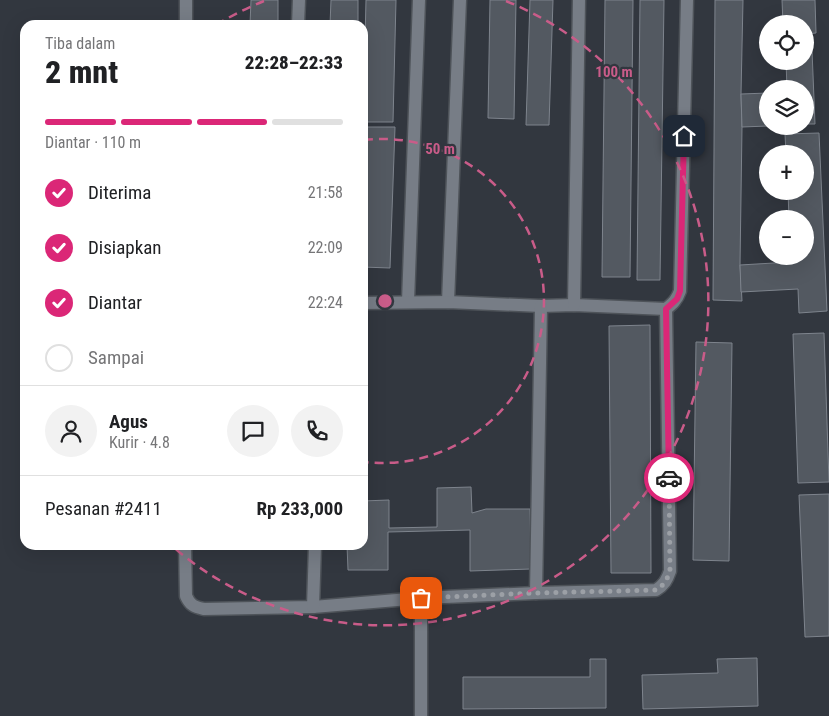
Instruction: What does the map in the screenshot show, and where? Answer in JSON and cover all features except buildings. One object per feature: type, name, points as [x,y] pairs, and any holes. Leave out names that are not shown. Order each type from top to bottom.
[{"type":"street","points":[[186,0],[186,20]]},
{"type":"street","points":[[298,20],[299,0]]},
{"type":"street","points":[[408,302],[419,0]]},
{"type":"street","points":[[448,302],[460,0]]},
{"type":"street","points":[[574,305],[578,0]]},
{"type":"street","points":[[368,303],[448,302],[666,309],[677,299],[680,291],[687,0]]},
{"type":"street","points":[[536,593],[541,306]]},
{"type":"street","points":[[185,550],[186,596],[189,603],[204,609],[313,607],[421,598],[656,590],[666,581],[670,571],[666,309]]},
{"type":"street","points":[[313,607],[315,550]]},
{"type":"street","points":[[421,598],[421,716]]},
{"type":"way so far","points":[[421,598],[656,590],[666,581],[670,571],[669,478]]},
{"type":"route","points":[[669,478],[666,309],[677,299],[680,291],[684,136]]}]
